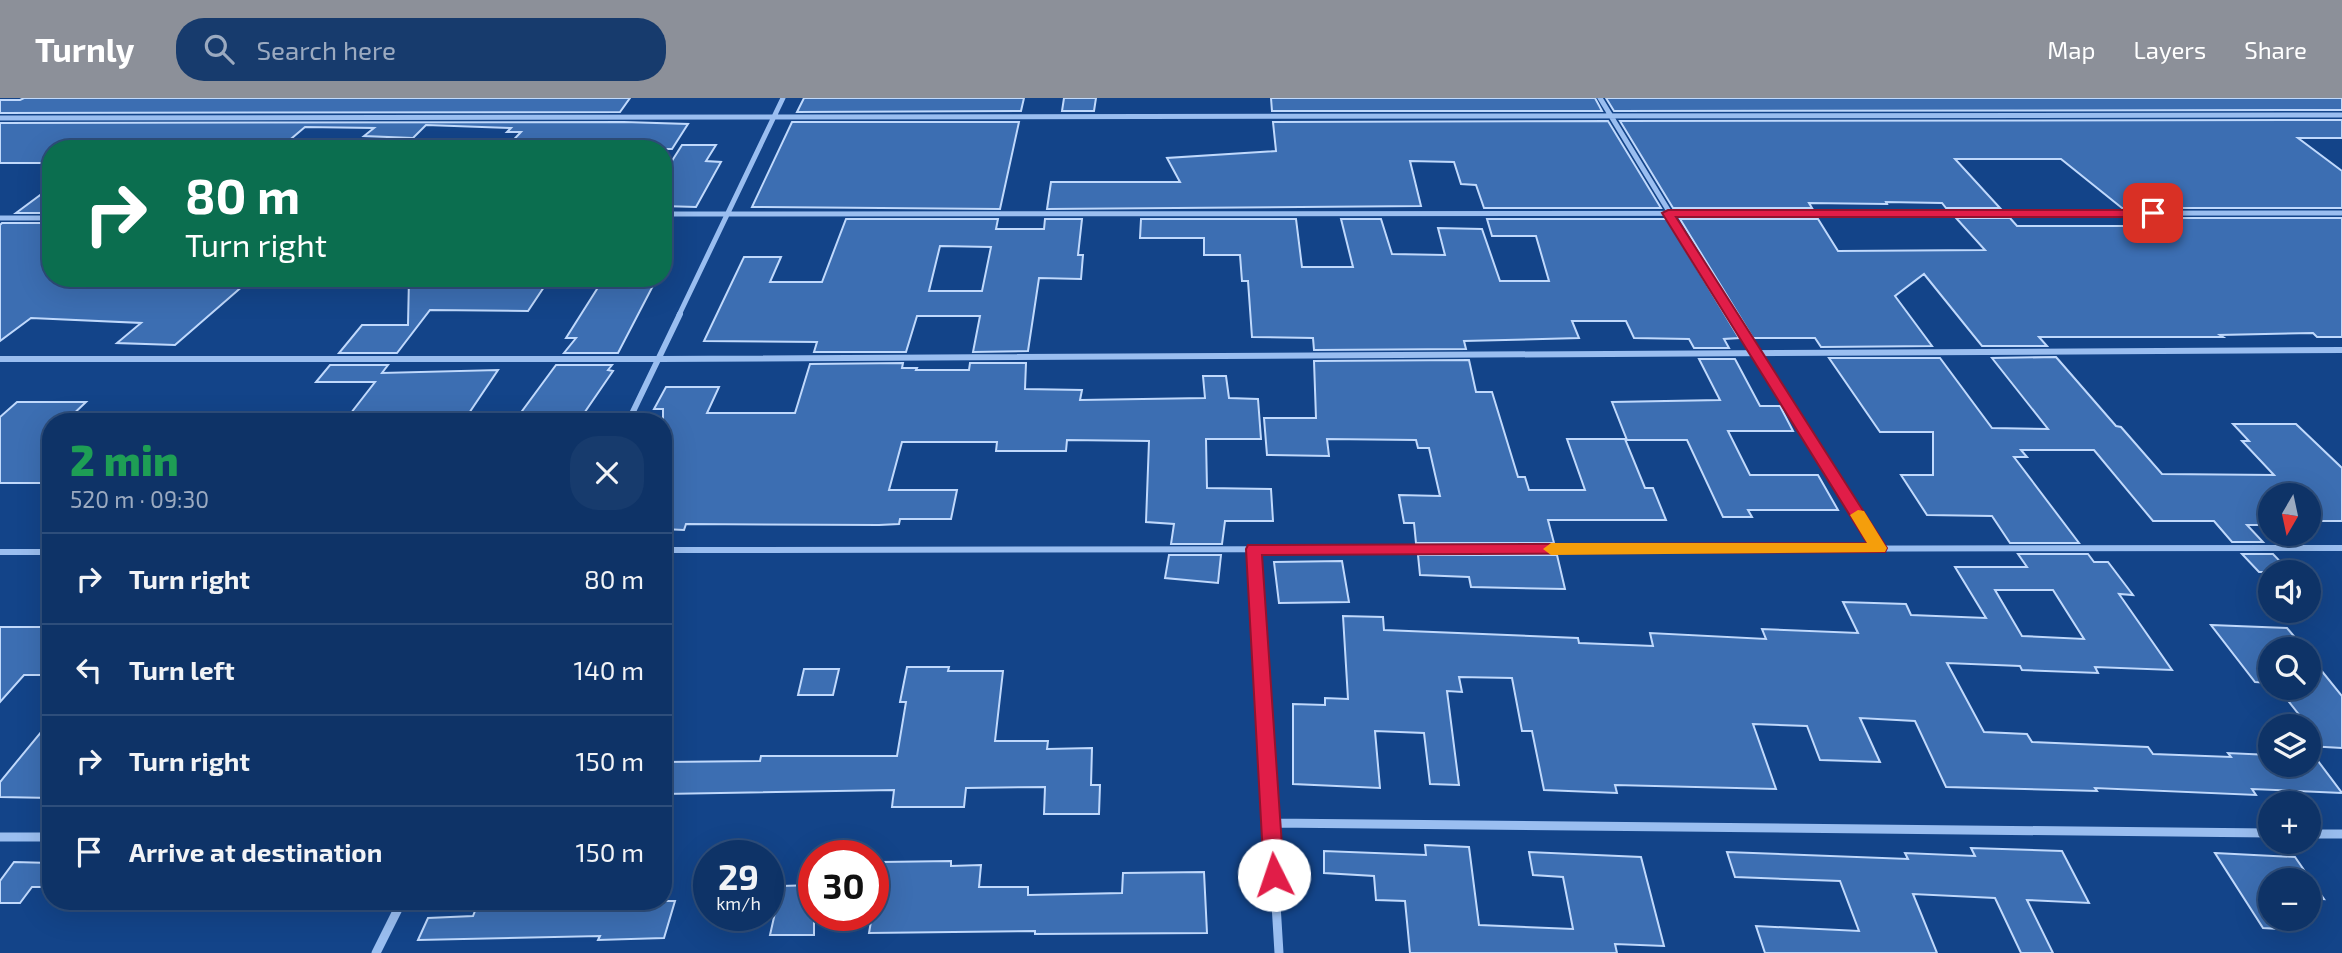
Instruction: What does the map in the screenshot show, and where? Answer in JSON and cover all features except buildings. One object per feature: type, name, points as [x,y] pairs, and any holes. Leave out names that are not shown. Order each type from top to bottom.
[{"type":"street","points":[[633,413],[783,98]]},
{"type":"street","points":[[1600,98],[1668,213],[1879,548]]},
{"type":"street","points":[[0,118],[2342,115]]},
{"type":"street","points":[[672,214],[2342,213]]},
{"type":"street","points":[[0,218],[42,218]]},
{"type":"street","points":[[0,359],[660,359],[2342,350]]},
{"type":"street","points":[[672,550],[2342,548]]},
{"type":"street","points":[[1254,549],[1279,953]]},
{"type":"street","points":[[0,552],[42,552]]},
{"type":"street","points":[[1271,822],[2258,833]]},
{"type":"street","points":[[2321,834],[2342,834]]},
{"type":"street","points":[[0,837],[42,837]]},
{"type":"street","points":[[376,953],[398,910]]},
{"type":"slow traffic","points":[[1551,549],[1879,548],[1858,515]]},
{"type":"route","points":[[1274,875],[1254,549],[1879,548],[1668,213],[2153,213]]}]
